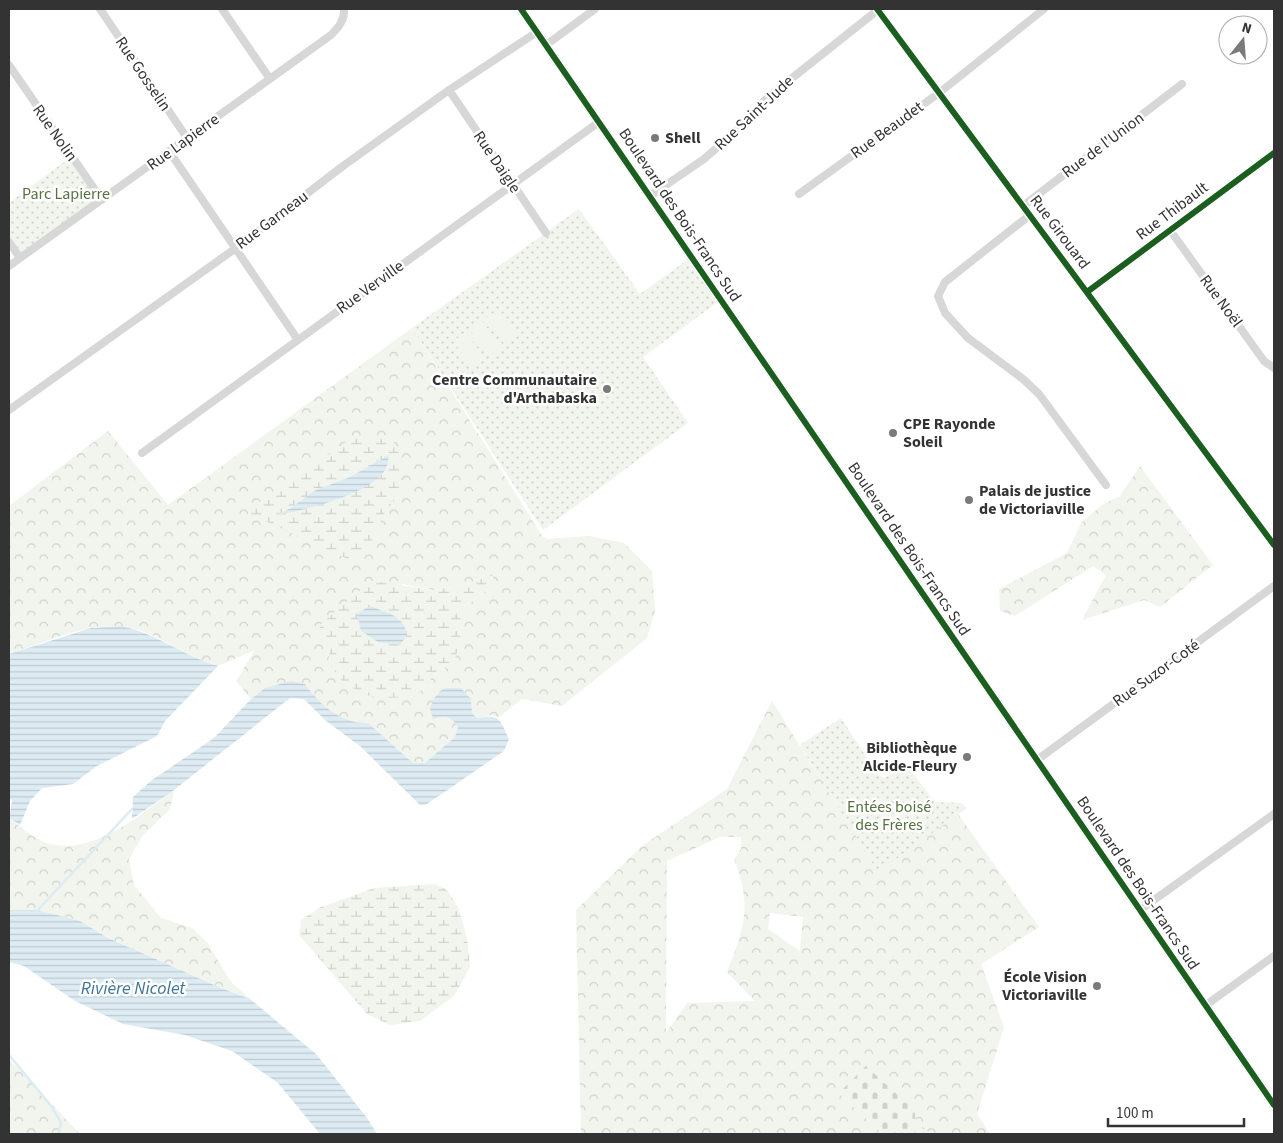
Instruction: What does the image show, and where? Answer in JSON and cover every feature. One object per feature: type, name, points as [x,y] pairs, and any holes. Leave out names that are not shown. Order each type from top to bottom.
[{"type":"street","name":"Rue Gosselin","points":[[100,9],[187,138]]},
{"type":"street","points":[[222,9],[270,79]]},
{"type":"street","name":"Rue Lapierre","points":[[9,266],[331,36],[345,15],[344,9]]},
{"type":"street","name":"Boulevard des Bois-Francs Sud","points":[[521,9],[1274,1105]]},
{"type":"street","points":[[546,45],[595,9]]},
{"type":"street","name":"Rue Girouard","points":[[878,9],[1273,541]]},
{"type":"street","name":"Rue Saint-Jude","points":[[650,196],[704,158],[734,132],[767,98],[878,9]]},
{"type":"street","name":"Rue Beaudet","points":[[799,194],[939,93],[1044,9]]},
{"type":"street","name":"Rue Garneau","points":[[9,410],[236,248],[343,166],[449,90],[537,32]]},
{"type":"street","name":"Rue Nolin","points":[[9,66],[102,200]]},
{"type":"street","name":"Rue de l'Union","points":[[1023,206],[1182,84]]},
{"type":"street","name":"Rue Daigle","points":[[449,90],[546,233]]},
{"type":"street","name":"Rue Verville","points":[[142,454],[599,122]]},
{"type":"street","points":[[169,151],[298,340]]},
{"type":"street","name":"Rue Thibault","points":[[1087,292],[1274,153]]},
{"type":"street","points":[[1030,215],[945,282],[938,296],[940,304],[945,313],[968,338],[1023,379],[1039,394],[1106,485]]},
{"type":"street","name":"Rue Noël","points":[[1170,230],[1264,361],[1274,368]]},
{"type":"street","points":[[9,242],[20,258]]},
{"type":"street","name":"Rue Suzor-Coté","points":[[1037,760],[1274,586]]},
{"type":"street","points":[[1140,910],[1274,814]]},
{"type":"street","points":[[1206,1005],[1274,956]]},
{"type":"green space","name":"Parc Lapierre","points":[[72,156],[102,200],[20,258],[9,242],[9,203]]},
{"type":"green space","points":[[579,209],[640,294],[690,258],[719,301],[643,357],[688,423],[543,530],[412,328]]},
{"type":"green space","points":[[499,309],[518,336],[505,345],[486,318]]},
{"type":"green space","points":[[482,321],[502,347],[489,356],[470,330]]},
{"type":"green space","points":[[412,328],[542,536],[547,539],[589,536],[624,543],[652,571],[655,611],[647,638],[562,706],[522,699],[498,718],[492,715],[477,718],[472,713],[471,699],[433,719],[448,718],[458,727],[455,737],[425,763],[413,763],[368,724],[349,721],[332,712],[317,699],[305,684],[290,683],[276,685],[251,699],[236,681],[255,650],[218,666],[198,659],[142,631],[126,627],[109,626],[75,632],[9,654],[9,506],[108,431],[168,505]],"holes":[[[400,493],[384,514],[366,552],[250,504],[264,501]],[[493,574],[493,586],[461,609],[460,646],[453,662],[432,677],[415,697],[330,665],[329,648],[402,584],[434,590],[466,585]]]},
{"type":"green space","points":[[466,332],[485,359],[473,368],[453,341]]},
{"type":"green space","points":[[353,437],[392,439],[399,453],[402,479],[400,493],[384,514],[366,553],[350,560],[250,514],[250,504],[264,501]],"holes":[[[388,455],[386,470],[279,514],[316,490],[350,477]]]},
{"type":"green space","points":[[1140,466],[1213,565],[1160,607],[1144,600],[1082,620],[1106,575],[1093,566],[1015,616],[1000,611],[999,589],[1067,553],[1081,523],[1102,505],[1120,496]]},
{"type":"green space","points":[[493,574],[493,586],[461,609],[460,646],[453,662],[432,677],[415,697],[374,698],[344,684],[330,665],[329,648],[318,634],[321,624],[371,581],[434,590],[466,585]]},
{"type":"green space","points":[[772,701],[878,871],[958,814],[1039,927],[981,964],[1004,1027],[977,1114],[990,1134],[930,1134],[915,1119],[839,1093],[883,1134],[581,1134],[576,910],[643,845],[727,789]],"holes":[[[720,837],[741,837],[741,849],[734,859],[743,890],[744,916],[738,942],[727,972],[755,1001],[687,1003],[666,1033],[667,861]],[[770,913],[803,917],[800,951],[768,929]]]},
{"type":"green space","name":"Entées boisé des Frères","points":[[841,718],[878,775],[884,778],[907,766],[935,802],[961,803],[967,808],[878,872],[800,745]]},
{"type":"green space","points":[[174,790],[170,809],[143,835],[129,859],[134,885],[161,918],[192,928],[207,942],[231,982],[250,999],[108,938],[80,921],[38,910],[9,910],[9,818],[32,835],[47,843],[64,846],[81,844],[115,831]]},
{"type":"green space","points":[[435,884],[447,890],[458,907],[467,938],[470,967],[454,996],[420,1021],[390,1025],[367,1014],[299,935],[301,920],[319,908],[374,888]]},
{"type":"green space","points":[[9,1059],[80,1134],[9,1134]]},
{"type":"green space","points":[[866,1066],[915,1111],[915,1119],[930,1134],[883,1134],[839,1093]]},
{"type":"water","points":[[389,455],[385,470],[366,487],[319,505],[276,515],[289,509],[316,490],[350,477]]},
{"type":"water","points":[[370,606],[394,616],[402,623],[407,635],[400,645],[378,642],[361,631],[357,614]]},
{"type":"water","points":[[121,626],[134,629],[193,657],[218,666],[165,721],[157,736],[97,766],[73,784],[42,788],[30,801],[20,825],[9,818],[12,801],[9,797],[9,654],[91,628]]},
{"type":"water","points":[[291,681],[305,684],[317,699],[340,716],[349,720],[368,723],[413,763],[425,763],[455,737],[458,727],[455,723],[447,718],[433,719],[430,708],[435,697],[445,688],[461,688],[471,699],[472,713],[477,718],[491,717],[498,720],[509,739],[504,751],[427,804],[420,805],[360,746],[326,721],[304,699],[290,698],[174,790],[132,819],[133,797],[152,780],[214,738],[251,699],[265,688]]},
{"type":"water","name":"Rivière Nicolet","points":[[9,910],[38,910],[80,921],[108,938],[250,999],[316,1054],[367,1118],[377,1134],[320,1134],[278,1083],[232,1051],[185,1035],[123,1024],[75,1001],[24,966],[9,962]]},
{"type":"waterway","points":[[36,912],[132,809]]},
{"type":"waterway","points":[[9,1055],[52,1107],[61,1123],[58,1134]]},
{"type":"cycle path","points":[[521,9],[1274,1105]]},
{"type":"cycle path","points":[[877,9],[1274,545]]},
{"type":"cycle path","points":[[1087,292],[1274,153]]},
{"type":"place","name":"Shell","points":[[655,138]]},
{"type":"place","name":"Centre Communautaire d'Arthabaska","points":[[607,389]]},
{"type":"place","name":"CPE Rayonde Soleil","points":[[893,433]]},
{"type":"place","name":"Palais de justice de Victoriaville","points":[[969,500]]},
{"type":"place","name":"Bibliothèque Alcide-Fleury","points":[[967,757]]},
{"type":"place","name":"École Vision Victoriaville","points":[[1097,986]]}]
